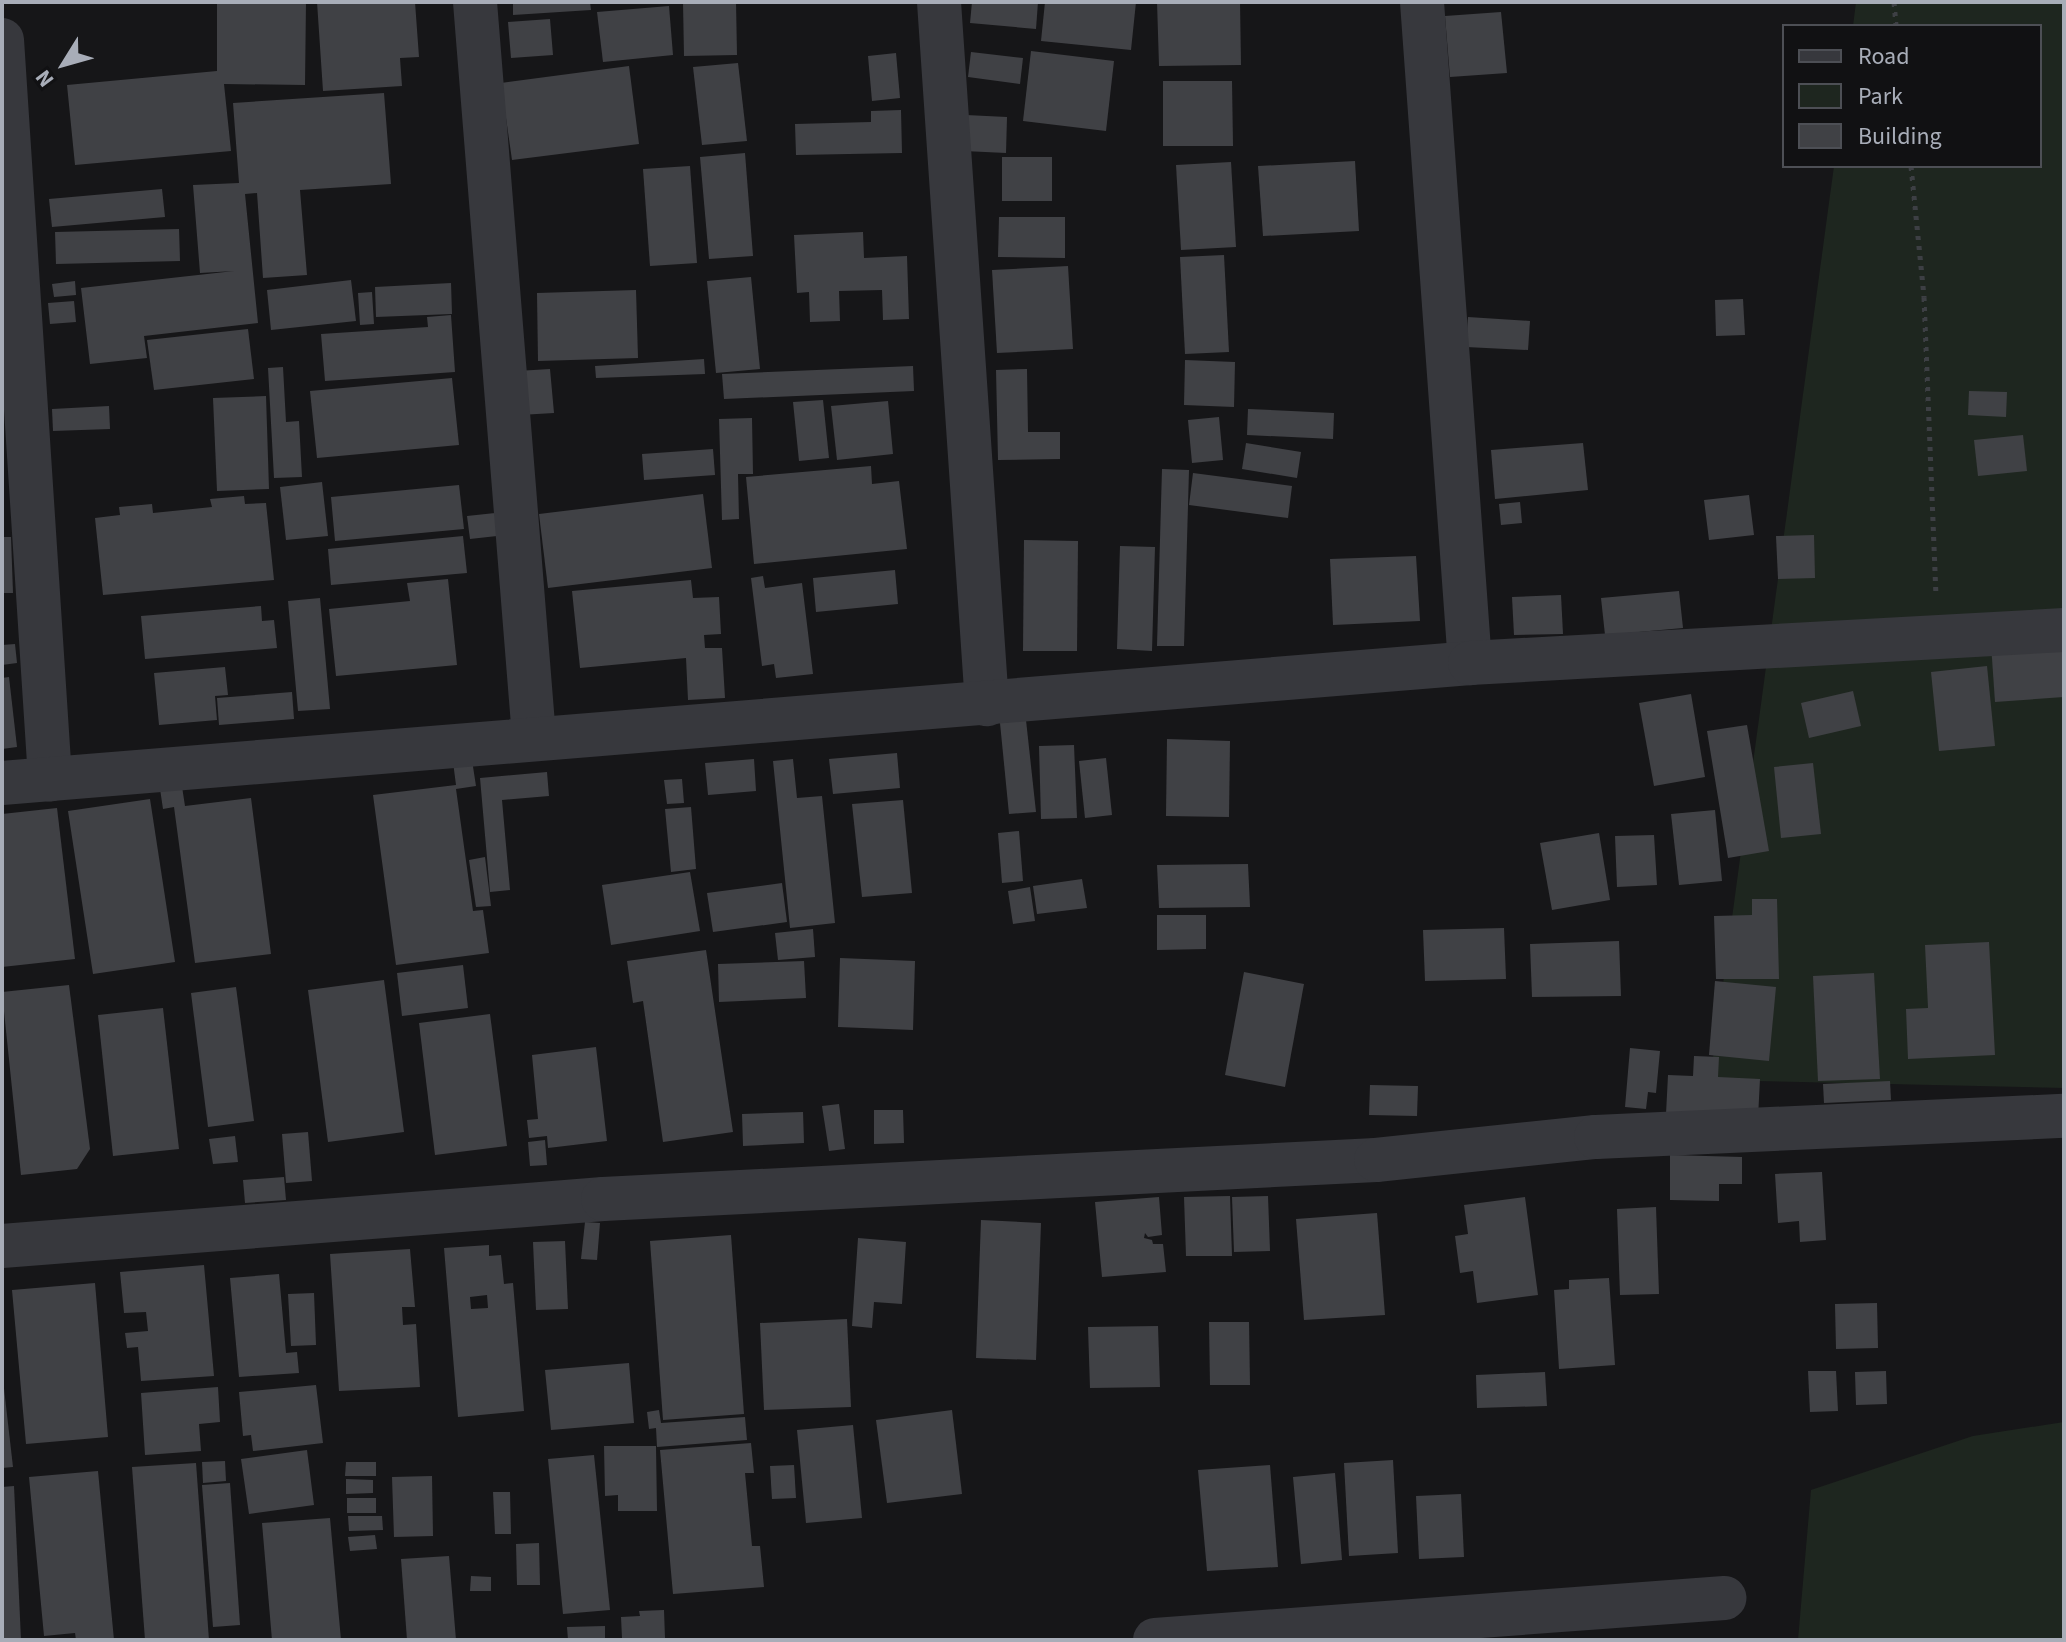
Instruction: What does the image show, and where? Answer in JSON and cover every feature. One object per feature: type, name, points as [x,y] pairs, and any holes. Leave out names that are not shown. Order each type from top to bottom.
[{"type":"street","points":[[475,2],[534,737]]},
{"type":"street","points":[[939,2],[987,704]]},
{"type":"street","points":[[1422,2],[1470,663]]},
{"type":"street","points":[[2,40],[50,779]]},
{"type":"street","points":[[2,783],[534,737],[987,704],[1470,663],[2064,630]]},
{"type":"street","points":[[2,1246],[603,1199],[1376,1160],[1596,1137],[2064,1116]]},
{"type":"street","points":[[1155,1640],[1724,1598]]},
{"type":"path","points":[[1894,2],[1896,24]]},
{"type":"path","points":[[1911,168],[1924,297],[1937,637]]},
{"type":"green space","points":[[1856,2],[2064,2],[2064,1088],[1710,1080],[1834,168],[2042,168],[2042,24],[1853,24]]},
{"type":"green space","points":[[2064,1422],[2064,1640],[1798,1640],[1811,1490],[1973,1436]]},
{"type":"building","points":[[217,2],[306,2],[305,85],[224,84],[231,151],[75,165],[67,85],[217,71]]},
{"type":"building","points":[[317,2],[415,2],[419,57],[400,58],[402,86],[323,91]]},
{"type":"building","points":[[513,2],[590,2],[591,10],[513,15]]},
{"type":"building","points":[[683,2],[736,2],[737,55],[684,56]]},
{"type":"building","points":[[972,2],[1038,2],[1036,29],[970,23]]},
{"type":"building","points":[[1045,2],[1136,2],[1131,50],[1041,41]]},
{"type":"building","points":[[1157,2],[1240,2],[1241,65],[1159,66]]},
{"type":"building","points":[[669,6],[673,55],[603,62],[597,12]]},
{"type":"building","points":[[1501,12],[1507,73],[1450,77],[1445,16]]},
{"type":"building","points":[[550,19],[553,55],[511,58],[508,22]]},
{"type":"building","points":[[1031,51],[1114,61],[1106,131],[1023,121]]},
{"type":"building","points":[[971,52],[1023,58],[1020,84],[968,77]]},
{"type":"building","points":[[896,53],[900,98],[872,101],[868,56]]},
{"type":"building","points":[[738,63],[747,141],[702,145],[693,67]]},
{"type":"building","points":[[629,66],[639,144],[512,160],[501,83]]},
{"type":"building","points":[[1163,81],[1232,81],[1233,146],[1163,146]]},
{"type":"building","points":[[384,93],[391,184],[300,190],[307,275],[263,278],[257,193],[245,194],[258,323],[144,336],[147,358],[90,364],[81,288],[234,271],[200,273],[193,185],[239,183],[233,103]]},
{"type":"building","points":[[901,110],[902,153],[796,155],[795,124],[871,122],[871,111]]},
{"type":"building","points":[[966,115],[1007,117],[1006,153],[964,151]]},
{"type":"building","points":[[745,153],[753,256],[709,259],[700,157]]},
{"type":"building","points":[[1002,157],[1052,157],[1052,201],[1002,201]]},
{"type":"building","points":[[1355,161],[1359,231],[1263,236],[1258,166]]},
{"type":"building","points":[[1231,162],[1236,247],[1181,250],[1176,165]]},
{"type":"building","points":[[690,166],[697,263],[650,266],[643,169]]},
{"type":"building","points":[[162,189],[165,217],[52,227],[49,199]]},
{"type":"building","points":[[999,217],[1065,217],[1065,258],[998,257]]},
{"type":"building","points":[[179,229],[180,261],[56,264],[55,232]]},
{"type":"building","points":[[863,232],[864,258],[907,256],[909,319],[883,320],[882,290],[839,291],[840,321],[810,322],[809,292],[797,293],[794,235]]},
{"type":"building","points":[[1224,255],[1229,352],[1185,354],[1180,257]]},
{"type":"building","points":[[1068,266],[1073,349],[997,353],[992,270]]},
{"type":"building","points":[[751,277],[760,369],[716,373],[707,281]]},
{"type":"building","points":[[351,280],[356,321],[271,330],[267,290]]},
{"type":"building","points":[[75,281],[76,295],[54,297],[52,284]]},
{"type":"building","points":[[451,283],[452,314],[376,317],[375,287]]},
{"type":"building","points":[[636,290],[638,358],[538,361],[537,293]]},
{"type":"building","points":[[372,292],[374,324],[360,325],[358,293]]},
{"type":"building","points":[[1743,299],[1745,335],[1716,336],[1715,300]]},
{"type":"building","points":[[74,301],[76,322],[50,324],[48,303]]},
{"type":"building","points":[[451,315],[455,372],[325,381],[321,334],[428,327],[427,317]]},
{"type":"building","points":[[1468,317],[1530,321],[1528,350],[1466,347]]},
{"type":"building","points":[[248,329],[254,379],[154,390],[147,340]]},
{"type":"building","points":[[704,359],[705,374],[596,378],[595,366]]},
{"type":"building","points":[[1185,360],[1235,362],[1234,407],[1184,405]]},
{"type":"building","points":[[913,366],[914,391],[724,399],[722,374]]},
{"type":"building","points":[[283,367],[286,422],[299,421],[302,477],[274,478],[268,368]]},
{"type":"building","points":[[550,369],[554,413],[520,415],[517,371]]},
{"type":"building","points":[[1027,369],[1028,432],[1060,432],[1060,459],[998,460],[996,370]]},
{"type":"building","points":[[452,378],[459,445],[317,458],[310,391]]},
{"type":"building","points":[[1969,391],[2007,392],[2006,417],[1968,415]]},
{"type":"building","points":[[266,396],[269,489],[217,491],[213,398]]},
{"type":"building","points":[[823,400],[829,458],[799,461],[793,402]]},
{"type":"building","points":[[888,401],[893,454],[837,460],[831,406]]},
{"type":"building","points":[[109,406],[110,429],[53,431],[52,409]]},
{"type":"building","points":[[1248,409],[1334,413],[1333,439],[1247,435]]},
{"type":"building","points":[[1219,417],[1223,460],[1192,463],[1188,420]]},
{"type":"building","points":[[752,418],[753,474],[738,474],[739,519],[722,520],[719,419]]},
{"type":"building","points":[[2023,435],[2027,471],[1978,476],[1974,440]]},
{"type":"building","points":[[1246,443],[1301,452],[1297,478],[1242,469]]},
{"type":"building","points":[[1583,443],[1588,490],[1495,499],[1491,450]]},
{"type":"building","points":[[713,449],[715,475],[644,480],[642,454]]},
{"type":"building","points":[[871,466],[872,484],[899,481],[907,549],[754,564],[746,477]]},
{"type":"building","points":[[1162,469],[1189,470],[1184,646],[1157,646]]},
{"type":"building","points":[[1193,473],[1292,486],[1288,518],[1189,505]]},
{"type":"building","points":[[322,482],[328,536],[286,540],[280,487]]},
{"type":"building","points":[[459,485],[464,529],[335,541],[331,497]]},
{"type":"building","points":[[703,494],[712,568],[548,588],[539,514]]},
{"type":"building","points":[[1749,495],[1754,535],[1709,540],[1704,500]]},
{"type":"building","points":[[244,496],[245,504],[266,503],[274,580],[103,595],[95,518],[120,515],[119,507],[152,504],[153,513],[212,507],[210,499]]},
{"type":"building","points":[[1520,502],[1522,523],[1501,525],[1499,504]]},
{"type":"building","points":[[495,513],[497,536],[470,539],[467,516]]},
{"type":"building","points":[[1814,535],[1815,578],[1778,579],[1776,536]]},
{"type":"building","points":[[463,536],[467,573],[331,585],[328,549]]},
{"type":"building","points":[[2,537],[11,537],[13,593],[2,593]]},
{"type":"building","points":[[1024,540],[1078,541],[1077,651],[1023,651]]},
{"type":"building","points":[[1120,546],[1155,547],[1152,651],[1117,649]]},
{"type":"building","points":[[1416,556],[1420,621],[1333,625],[1330,559]]},
{"type":"building","points":[[895,570],[898,604],[816,612],[813,578]]},
{"type":"building","points":[[763,576],[765,588],[802,583],[813,674],[776,678],[774,664],[762,666],[751,578]]},
{"type":"building","points":[[448,579],[457,665],[336,676],[329,609],[410,601],[407,583]]},
{"type":"building","points":[[691,580],[693,598],[719,597],[721,634],[704,635],[705,648],[722,648],[725,698],[688,700],[686,658],[580,668],[572,591]]},
{"type":"building","points":[[1679,591],[1683,628],[1605,635],[1601,598]]},
{"type":"building","points":[[1561,595],[1563,634],[1514,635],[1512,597]]},
{"type":"building","points":[[320,598],[330,709],[298,711],[288,601]]},
{"type":"building","points":[[261,606],[262,621],[274,620],[277,648],[145,659],[141,616]]},
{"type":"building","points":[[2064,639],[2064,697],[1995,702],[1991,644]]},
{"type":"building","points":[[15,644],[17,663],[2,665],[2,645]]},
{"type":"building","points":[[1987,666],[1995,746],[1939,751],[1931,672]]},
{"type":"building","points":[[225,667],[228,695],[215,696],[217,720],[159,725],[154,673]]},
{"type":"building","points":[[9,677],[17,747],[2,749],[2,678]]},
{"type":"building","points":[[1853,691],[1861,726],[1809,738],[1801,703]]},
{"type":"building","points":[[292,692],[294,719],[219,725],[217,698]]},
{"type":"building","points":[[1691,694],[1705,777],[1654,786],[1639,703]]},
{"type":"building","points":[[1026,720],[1036,812],[1009,814],[1000,723]]},
{"type":"building","points":[[1747,725],[1769,851],[1728,858],[1707,731]]},
{"type":"building","points":[[1167,739],[1230,741],[1229,817],[1166,816]]},
{"type":"building","points":[[1074,745],[1077,818],[1041,819],[1039,746]]},
{"type":"building","points":[[897,753],[900,788],[833,794],[829,759]]},
{"type":"building","points":[[1106,758],[1112,815],[1085,818],[1079,761]]},
{"type":"building","points":[[754,759],[756,791],[708,795],[705,763]]},
{"type":"building","points":[[793,759],[797,798],[822,796],[835,923],[790,928],[773,761]]},
{"type":"building","points":[[472,760],[476,786],[456,789],[473,911],[483,910],[489,953],[396,965],[373,795],[456,785],[453,762]]},
{"type":"building","points":[[1813,763],[1821,834],[1781,838],[1774,767]]},
{"type":"building","points":[[547,772],[549,796],[502,800],[510,890],[490,892],[480,778]]},
{"type":"building","points":[[682,779],[684,803],[667,804],[664,780]]},
{"type":"building","points":[[181,780],[185,806],[251,798],[271,954],[195,963],[174,807],[163,809],[159,782]]},
{"type":"building","points":[[150,799],[175,962],[93,974],[68,811]]},
{"type":"building","points":[[903,800],[912,893],[862,897],[852,804]]},
{"type":"building","points":[[691,807],[696,869],[671,872],[665,809]]},
{"type":"building","points":[[57,808],[75,959],[2,967],[2,814]]},
{"type":"building","points":[[1715,810],[1722,881],[1679,885],[1671,814]]},
{"type":"building","points":[[1019,831],[1023,881],[1002,883],[998,833]]},
{"type":"building","points":[[1599,833],[1610,900],[1552,910],[1540,843]]},
{"type":"building","points":[[1654,835],[1657,885],[1617,887],[1615,836]]},
{"type":"building","points":[[485,857],[491,906],[476,907],[469,860]]},
{"type":"building","points":[[1248,864],[1250,907],[1159,908],[1157,865]]},
{"type":"building","points":[[690,872],[700,931],[611,945],[602,885]]},
{"type":"building","points":[[1082,879],[1087,908],[1037,914],[1033,886]]},
{"type":"building","points":[[782,883],[787,922],[713,932],[707,893]]},
{"type":"building","points":[[1030,887],[1035,921],[1013,924],[1008,891]]},
{"type":"building","points":[[1752,899],[1777,899],[1779,979],[1716,979],[1714,916],[1752,915]]},
{"type":"building","points":[[1157,915],[1206,915],[1206,949],[1157,950]]},
{"type":"building","points":[[1504,928],[1506,979],[1425,981],[1423,930]]},
{"type":"building","points":[[813,929],[815,957],[778,960],[775,933]]},
{"type":"building","points":[[1619,941],[1621,996],[1532,997],[1530,944]]},
{"type":"building","points":[[1989,942],[1995,1055],[1908,1059],[1906,1009],[1928,1008],[1925,945]]},
{"type":"building","points":[[706,950],[733,1132],[663,1142],[643,1001],[633,1003],[627,961]]},
{"type":"building","points":[[840,958],[915,961],[913,1030],[838,1027]]},
{"type":"building","points":[[804,961],[806,998],[719,1002],[718,964]]},
{"type":"building","points":[[463,965],[468,1008],[402,1016],[397,973]]},
{"type":"building","points":[[1244,972],[1304,984],[1285,1087],[1225,1075]]},
{"type":"building","points":[[1874,973],[1880,1079],[1818,1081],[1813,976]]},
{"type":"building","points":[[384,980],[404,1132],[328,1142],[308,990]]},
{"type":"building","points":[[1715,981],[1776,987],[1769,1061],[1709,1055]]},
{"type":"building","points":[[69,985],[90,1149],[77,1169],[21,1175],[2,992]]},
{"type":"building","points":[[236,987],[254,1121],[208,1127],[191,993]]},
{"type":"building","points":[[163,1008],[179,1149],[113,1156],[98,1015]]},
{"type":"building","points":[[490,1014],[507,1146],[435,1155],[419,1023]]},
{"type":"building","points":[[596,1047],[607,1141],[548,1148],[547,1136],[529,1138],[527,1120],[538,1119],[532,1055]]},
{"type":"building","points":[[1630,1048],[1660,1051],[1656,1093],[1648,1092],[1646,1109],[1625,1107]]},
{"type":"building","points":[[1694,1056],[1719,1057],[1718,1077],[1760,1079],[1758,1118],[1666,1114],[1668,1075],[1693,1076]]},
{"type":"building","points":[[1890,1081],[1891,1100],[1824,1103],[1823,1084]]},
{"type":"building","points":[[1370,1085],[1418,1086],[1417,1116],[1369,1115]]},
{"type":"building","points":[[839,1104],[845,1149],[829,1151],[822,1106]]},
{"type":"building","points":[[874,1110],[903,1110],[904,1143],[874,1144]]},
{"type":"building","points":[[803,1112],[804,1143],[743,1146],[742,1114]]},
{"type":"building","points":[[308,1132],[312,1181],[286,1183],[282,1134]]},
{"type":"building","points":[[235,1136],[238,1162],[213,1164],[209,1139]]},
{"type":"building","points":[[545,1140],[547,1165],[530,1166],[528,1142]]},
{"type":"building","points":[[1670,1155],[1742,1157],[1742,1184],[1719,1184],[1719,1201],[1670,1200]]},
{"type":"building","points":[[1822,1172],[1826,1240],[1800,1242],[1799,1221],[1778,1223],[1775,1174]]},
{"type":"building","points":[[284,1177],[286,1200],[245,1203],[243,1180]]},
{"type":"building","points":[[1230,1196],[1232,1256],[1186,1256],[1184,1197]]},
{"type":"building","points":[[1268,1196],[1270,1251],[1234,1252],[1232,1197]]},
{"type":"building","points":[[1159,1197],[1162,1235],[1148,1237],[1145,1233],[1144,1238],[1152,1240],[1153,1244],[1163,1244],[1166,1272],[1102,1277],[1095,1202]]},
{"type":"building","points":[[1525,1197],[1538,1295],[1477,1303],[1473,1271],[1460,1273],[1455,1236],[1468,1234],[1464,1205]]},
{"type":"building","points":[[1656,1207],[1659,1294],[1620,1295],[1617,1209]]},
{"type":"building","points":[[1377,1213],[1385,1315],[1304,1320],[1296,1219]]},
{"type":"building","points":[[981,1220],[1041,1223],[1036,1360],[976,1358]]},
{"type":"building","points":[[585,1222],[600,1223],[597,1260],[581,1259]]},
{"type":"building","points":[[731,1235],[744,1414],[663,1420],[650,1241]]},
{"type":"building","points":[[858,1238],[906,1242],[902,1304],[874,1302],[872,1328],[852,1326]]},
{"type":"building","points":[[565,1241],[568,1309],[536,1310],[533,1242]]},
{"type":"building","points":[[489,1245],[489,1256],[501,1255],[504,1284],[513,1283],[524,1411],[458,1417],[444,1248]],"holes":[[[487,1295],[488,1308],[471,1309],[470,1297]]]},
{"type":"building","points":[[410,1249],[415,1307],[402,1307],[403,1325],[416,1324],[420,1387],[339,1391],[330,1254]]},
{"type":"building","points":[[204,1265],[214,1376],[141,1381],[138,1347],[127,1348],[125,1333],[148,1331],[146,1312],[124,1313],[120,1272]]},
{"type":"building","points":[[279,1274],[286,1353],[297,1352],[299,1373],[239,1377],[230,1278]]},
{"type":"building","points":[[1609,1278],[1615,1365],[1559,1369],[1554,1290],[1569,1289],[1569,1280]]},
{"type":"building","points":[[95,1283],[108,1437],[26,1444],[12,1290]]},
{"type":"building","points":[[314,1293],[316,1345],[291,1346],[288,1294]]},
{"type":"building","points":[[1877,1303],[1878,1348],[1836,1349],[1835,1304]]},
{"type":"building","points":[[847,1319],[851,1407],[764,1410],[760,1323]]},
{"type":"building","points":[[1209,1322],[1249,1322],[1250,1385],[1210,1385]]},
{"type":"building","points":[[1158,1326],[1160,1387],[1090,1388],[1088,1327]]},
{"type":"building","points":[[629,1363],[634,1423],[551,1430],[545,1370]]},
{"type":"building","points":[[2,1371],[13,1467],[2,1468]]},
{"type":"building","points":[[1808,1371],[1836,1371],[1838,1411],[1810,1412]]},
{"type":"building","points":[[1886,1371],[1887,1404],[1856,1405],[1855,1372]]},
{"type":"building","points":[[1545,1372],[1547,1406],[1477,1408],[1476,1375]]},
{"type":"building","points":[[316,1385],[323,1443],[253,1451],[251,1435],[243,1436],[239,1392]]},
{"type":"building","points":[[218,1387],[220,1422],[199,1424],[201,1451],[145,1455],[141,1393]]},
{"type":"building","points":[[659,1410],[661,1423],[745,1417],[747,1440],[657,1447],[656,1428],[649,1429],[647,1412]]},
{"type":"building","points":[[952,1410],[962,1494],[887,1503],[876,1420]]},
{"type":"building","points":[[853,1425],[862,1518],[806,1523],[797,1430]]},
{"type":"building","points":[[751,1443],[754,1473],[745,1473],[752,1546],[760,1546],[764,1587],[673,1594],[660,1450]]},
{"type":"building","points":[[604,1446],[656,1446],[657,1511],[618,1511],[618,1495],[605,1496]]},
{"type":"building","points":[[307,1450],[314,1505],[249,1514],[241,1459]]},
{"type":"building","points":[[594,1455],[610,1610],[563,1614],[548,1459]]},
{"type":"building","points":[[1393,1460],[1398,1553],[1349,1556],[1344,1463]]},
{"type":"building","points":[[225,1461],[226,1481],[203,1483],[202,1462]]},
{"type":"building","points":[[346,1462],[376,1462],[376,1476],[345,1476]]},
{"type":"building","points":[[196,1463],[209,1640],[145,1640],[132,1467]]},
{"type":"building","points":[[794,1465],[796,1498],[772,1499],[770,1466]]},
{"type":"building","points":[[1270,1465],[1278,1567],[1207,1571],[1198,1470]]},
{"type":"building","points":[[98,1471],[114,1640],[76,1640],[75,1633],[44,1636],[29,1477]]},
{"type":"building","points":[[1335,1473],[1342,1560],[1301,1564],[1293,1477]]},
{"type":"building","points":[[432,1476],[433,1536],[394,1537],[392,1477]]},
{"type":"building","points":[[346,1479],[373,1480],[373,1493],[346,1494]]},
{"type":"building","points":[[230,1483],[240,1625],[213,1627],[202,1485]]},
{"type":"building","points":[[14,1486],[21,1640],[2,1640],[2,1487]]},
{"type":"building","points":[[493,1492],[510,1492],[511,1534],[495,1534]]},
{"type":"building","points":[[1461,1494],[1464,1557],[1419,1559],[1416,1496]]},
{"type":"building","points":[[347,1498],[376,1498],[376,1513],[347,1513]]},
{"type":"building","points":[[348,1516],[382,1516],[383,1530],[349,1531]]},
{"type":"building","points":[[330,1518],[341,1640],[272,1640],[262,1523]]},
{"type":"building","points":[[375,1535],[377,1549],[350,1551],[348,1537]]},
{"type":"building","points":[[539,1543],[540,1585],[517,1585],[516,1544]]},
{"type":"building","points":[[449,1556],[456,1640],[407,1640],[401,1559]]},
{"type":"building","points":[[471,1576],[491,1577],[491,1591],[470,1591]]},
{"type":"building","points":[[664,1610],[665,1638],[622,1638],[621,1617],[640,1616],[639,1611]]},
{"type":"building","points":[[605,1626],[605,1640],[568,1640],[567,1627]]}]
